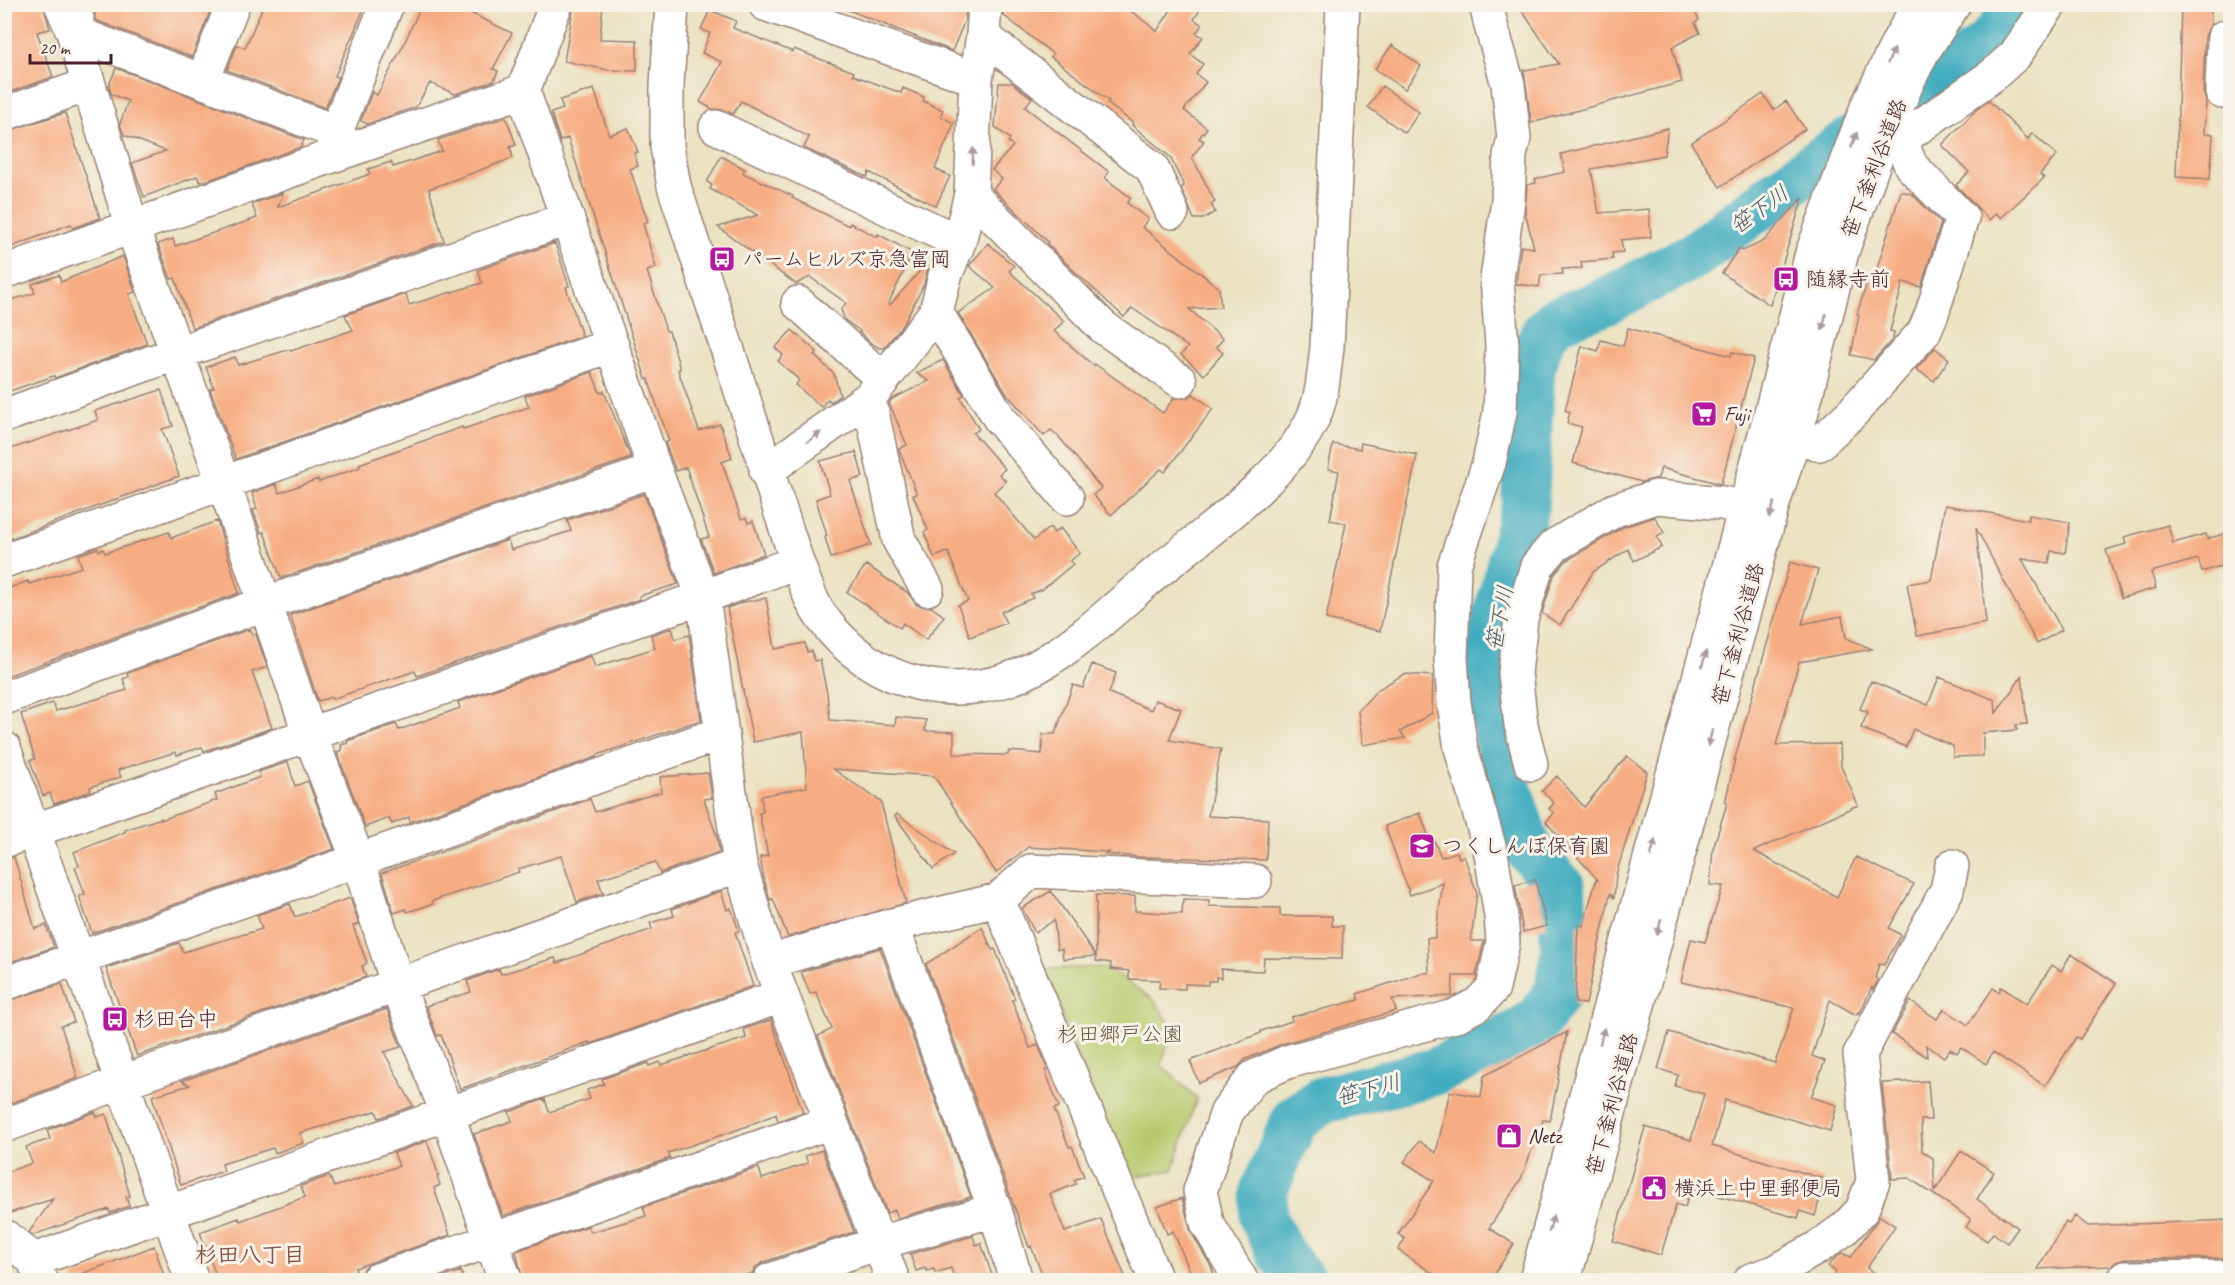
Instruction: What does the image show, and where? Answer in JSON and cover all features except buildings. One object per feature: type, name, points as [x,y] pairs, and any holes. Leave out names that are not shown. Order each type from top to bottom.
[{"type":"street","points":[[203,80],[233,4]]},
{"type":"street","points":[[343,141],[387,4]]},
{"type":"street","points":[[556,4],[523,91],[655,470],[703,597],[740,866],[769,962],[893,1281]]},
{"type":"street","points":[[672,4],[667,86],[667,147],[674,186],[797,562],[820,615],[848,647],[873,667],[907,681],[942,689],[977,688],[1007,679],[1037,667],[1074,642],[1263,484],[1296,448],[1314,417],[1328,347],[1343,4]]},
{"type":"street","points":[[765,4],[976,79]]},
{"type":"street","points":[[1241,1281],[1207,1223],[1200,1191],[1227,1112],[1254,1077],[1287,1062],[1444,1020],[1478,1004],[1493,988],[1503,942],[1502,916],[1491,853],[1461,748],[1454,702],[1452,658],[1454,566],[1489,463],[1500,412],[1502,345],[1497,279],[1508,201],[1510,155],[1514,138],[1508,84],[1487,9],[1489,4]]},
{"type":"street","points":[[1781,430],[1819,444],[1852,413],[1924,332],[1962,218],[1890,142],[1908,134],[1993,75],[2015,55],[2034,31],[2050,4]]},
{"type":"street","name":"笹下釜利谷道路","points":[[1536,1281],[1745,509],[1781,430],[1842,252],[1890,142],[1909,79],[1922,53],[1930,8]]},
{"type":"street","name":"笹下釜利谷道路","points":[[1564,1281],[1772,507],[1781,430],[1812,253],[1867,107],[1899,40],[1930,8]]},
{"type":"street","points":[[72,14],[203,80],[343,141]]},
{"type":"street","points":[[72,14],[88,85],[132,227],[224,484],[310,735],[358,860],[398,986],[447,1113],[505,1281]]},
{"type":"street","points":[[766,471],[876,388],[936,312],[945,276],[959,242],[971,194],[976,79],[984,20]]},
{"type":"street","points":[[984,20],[1152,168],[1172,212]]},
{"type":"street","points":[[4,114],[88,85]]},
{"type":"street","points":[[4,272],[132,227],[343,141],[523,91]]},
{"type":"street","points":[[716,127],[959,242]]},
{"type":"street","points":[[971,194],[1103,327],[1180,381]]},
{"type":"street","points":[[4,416],[177,353],[567,219]]},
{"type":"street","points":[[798,303],[876,388],[899,540],[927,589]]},
{"type":"street","points":[[936,312],[1000,419],[1067,498]]},
{"type":"street","points":[[4,561],[612,345]]},
{"type":"street","points":[[4,698],[264,604],[655,470]]},
{"type":"street","points":[[1531,764],[1521,725],[1515,673],[1521,619],[1537,566],[1554,546],[1615,510],[1656,497],[1723,503],[1745,509]]},
{"type":"street","points":[[19,836],[797,562]]},
{"type":"street","points":[[4,984],[722,733]]},
{"type":"street","points":[[4,748],[19,836],[77,958],[192,1281]]},
{"type":"street","points":[[4,1126],[122,1082],[740,866]]},
{"type":"street","points":[[1751,1281],[1775,1272],[1817,1248],[1844,1229],[1862,1210],[1873,1181],[1860,1054],[1947,890],[1952,866]]},
{"type":"street","points":[[769,962],[892,925],[998,900],[1031,871],[1255,881]]},
{"type":"street","points":[[998,900],[1156,1281]]},
{"type":"street","points":[[892,925],[995,1210],[1016,1281]]},
{"type":"street","points":[[4,1236],[38,1270],[168,1212],[781,996]]},
{"type":"street","points":[[377,1281],[831,1122]]},
{"type":"street","points":[[770,1281],[879,1243],[995,1210]]},
{"type":"street","points":[[2125,1278],[2230,1277]]},
{"type":"green space","name":"杉田郷戸公園","points":[[1106,967],[1154,1000],[1173,1028],[1161,1065],[1197,1098],[1173,1170],[1125,1178],[1044,969]]},
{"type":"waterway","name":"笹下川","points":[[1302,1280],[1281,1254],[1263,1218],[1264,1190],[1295,1119],[1323,1100],[1434,1072],[1516,1034],[1539,1020],[1558,991],[1564,952],[1562,888],[1528,849],[1506,783],[1489,680],[1492,635],[1525,506],[1531,374],[1535,354],[1545,332],[1557,320],[1600,304],[1695,255],[1802,174],[1981,50],[1998,33],[2018,4]]},
{"type":"place","name":"パームヒルズ京急富岡","points":[[722,259]]},
{"type":"place","name":"随縁寺前","points":[[1786,279]]},
{"type":"place","name":"Fuji","points":[[1704,414]]},
{"type":"place","name":"つくしんぼ保育園","points":[[1422,846]]},
{"type":"place","name":"杉田台中","points":[[115,1019]]},
{"type":"place","name":"Netz","points":[[1509,1136]]},
{"type":"place","name":"横浜上中里郵便局","points":[[1654,1188]]},
{"type":"district","name":"杉田八丁目","points":[[250,1254]]}]
